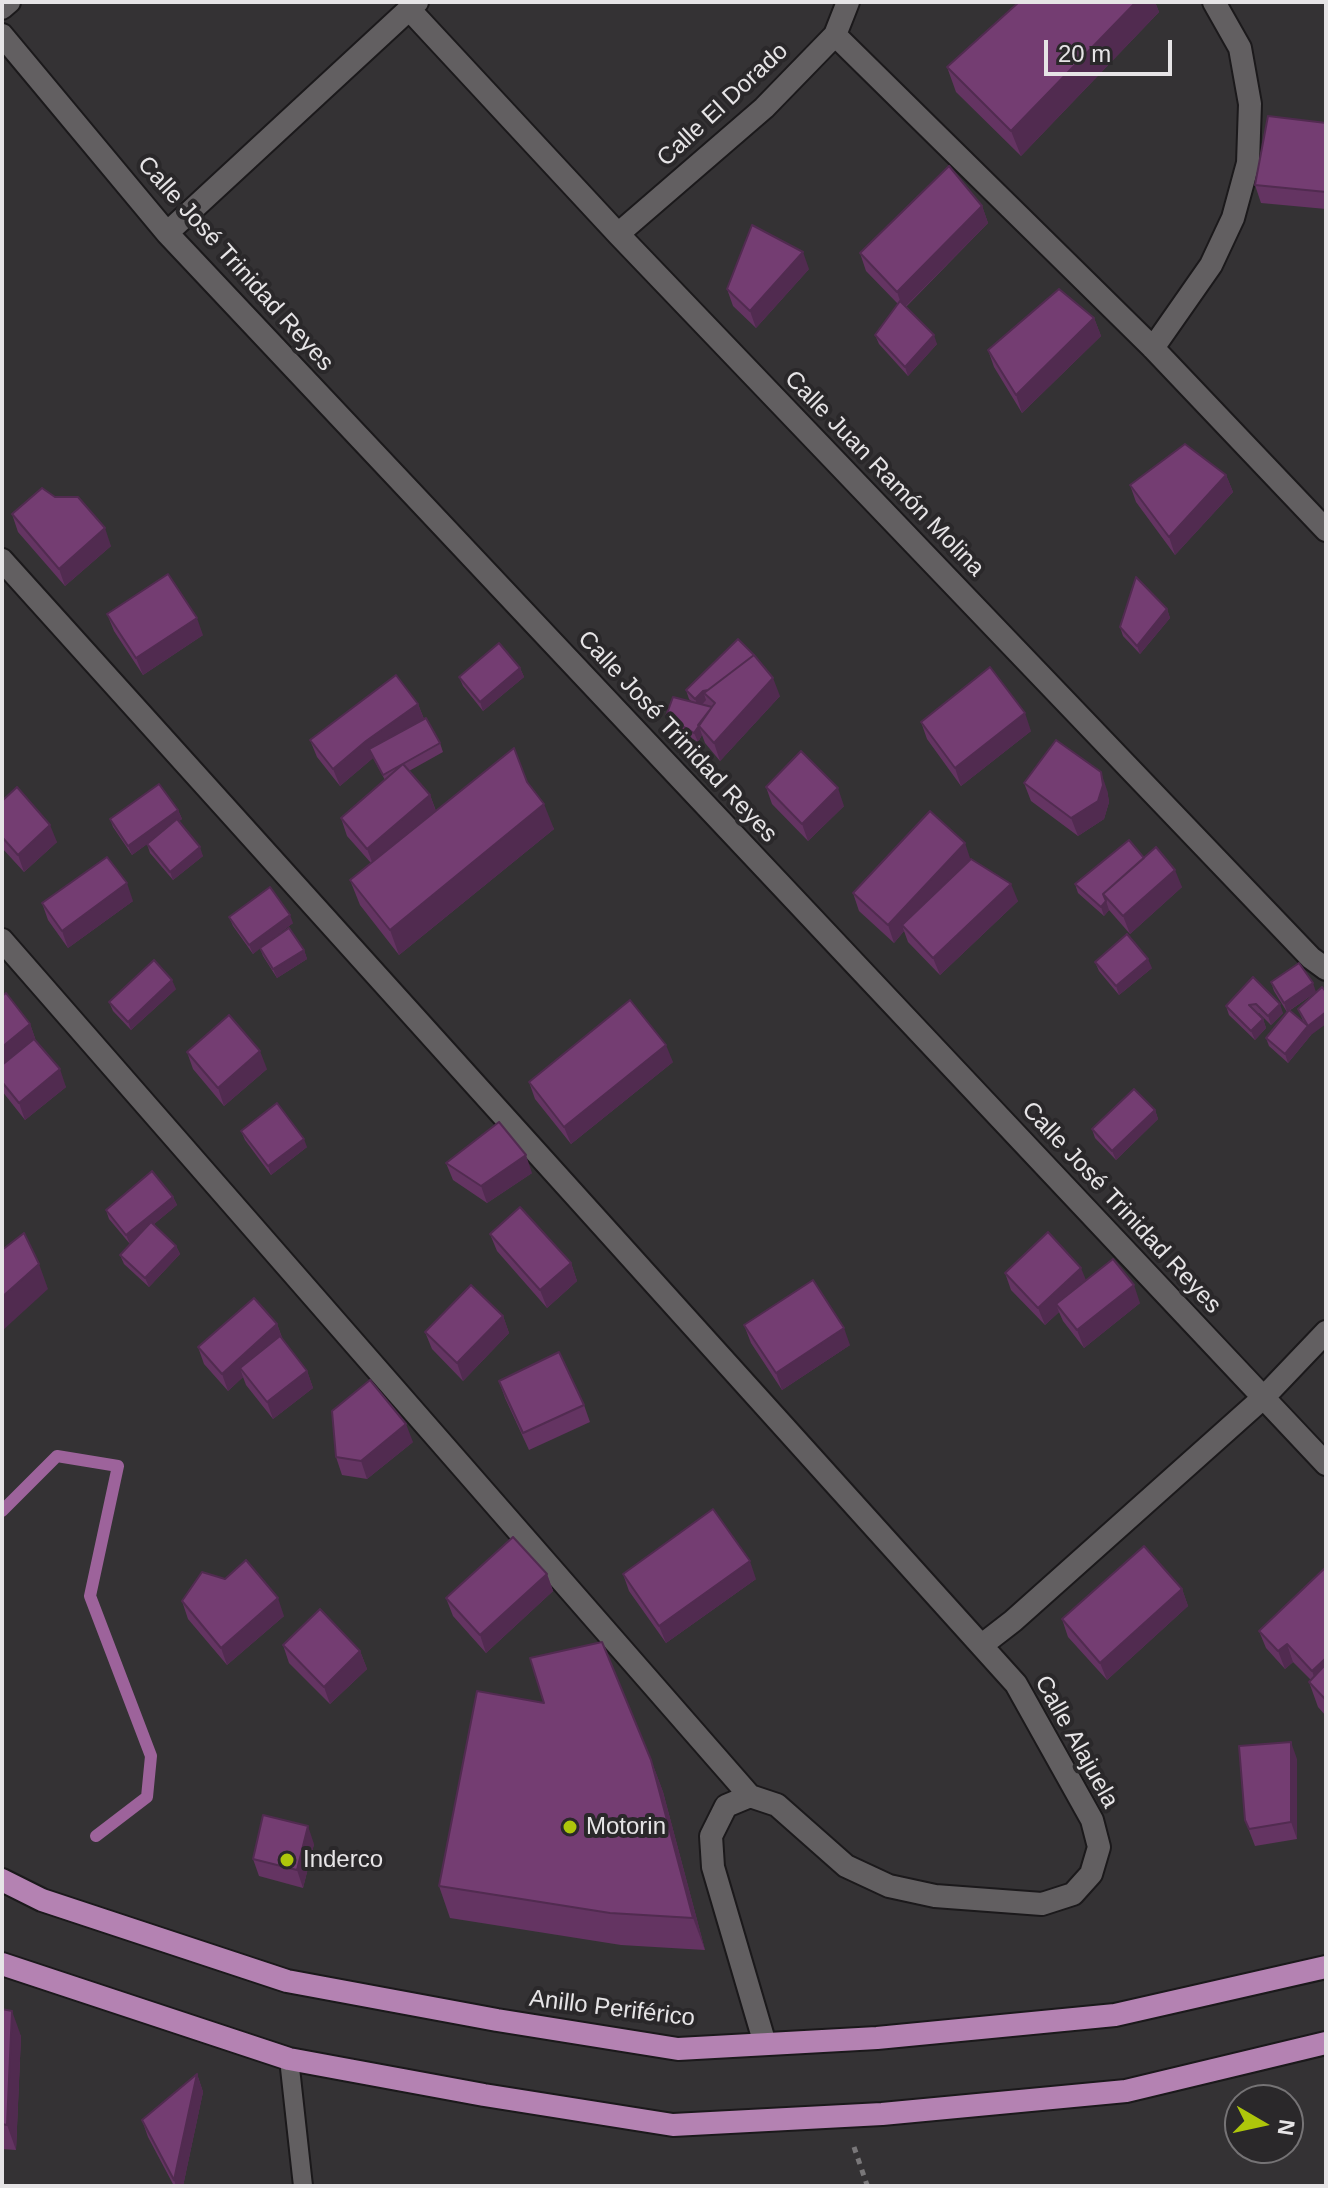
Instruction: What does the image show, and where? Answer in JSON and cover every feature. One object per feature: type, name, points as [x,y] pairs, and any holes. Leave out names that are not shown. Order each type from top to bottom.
[{"type":"highway","name":"Anillo Periférico","points":[[2,1880],[42,1900],[287,1981],[497,2020],[678,2049],[877,2038],[1115,2015],[1326,1967]]},
{"type":"highway","points":[[2,1964],[289,2059],[484,2095],[673,2125],[844,2116],[1126,2091],[1326,2043]]},
{"type":"street","points":[[2,8],[9,2]]},
{"type":"street","name":"Calle El Dorado","points":[[618,234],[764,108],[835,35],[848,2]]},
{"type":"street","points":[[1153,348],[1211,265],[1233,218],[1248,163],[1250,104],[1240,48],[1214,2]]},
{"type":"street","name":"Calle Juan Ramón Molina","points":[[167,233],[413,6],[618,234],[1311,958],[1326,969]]},
{"type":"street","name":"Calle José Trinidad Reyes","points":[[2,35],[167,233],[1326,1464]]},
{"type":"street","points":[[835,35],[1153,348],[1326,530]]},
{"type":"street","name":"Calle Alajuela","points":[[2,560],[1016,1684],[1092,1820],[1099,1847],[1091,1874],[1073,1894],[1042,1904],[935,1896],[889,1886],[846,1866],[777,1805],[750,1796]]},
{"type":"street","points":[[2,940],[11,964],[750,1796],[726,1806],[711,1836],[713,1867],[765,2044]]},
{"type":"street","points":[[982,1645],[1013,1621],[1264,1397],[1326,1332]]},
{"type":"lane","points":[[289,2059],[303,2186]]},
{"type":"path","points":[[844,2116],[867,2185],[872,2186]]},
{"type":"building","points":[[1019,2],[1136,2],[1011,131],[947,67]]},
{"type":"building","points":[[1268,116],[1326,123],[1326,192],[1255,185]]},
{"type":"building","points":[[949,166],[982,206],[897,292],[860,253]]},
{"type":"building","points":[[752,225],[803,252],[750,311],[727,289]]},
{"type":"building","points":[[1059,289],[1094,318],[1016,395],[988,350]]},
{"type":"building","points":[[900,301],[934,335],[905,367],[875,335]]},
{"type":"building","points":[[1185,444],[1226,475],[1169,537],[1130,485]]},
{"type":"building","points":[[42,488],[55,497],[78,497],[105,528],[59,569],[12,514]]},
{"type":"building","points":[[168,574],[197,618],[136,658],[107,614]]},
{"type":"building","points":[[1136,577],[1167,609],[1137,646],[1120,627]]},
{"type":"building","points":[[738,639],[754,655],[695,699],[686,690]]},
{"type":"building","points":[[499,643],[520,668],[480,702],[459,677]]},
{"type":"building","points":[[754,655],[773,678],[714,743],[698,725],[715,703],[704,693]]},
{"type":"building","points":[[990,667],[1025,713],[955,768],[921,722]]},
{"type":"building","points":[[396,675],[418,704],[333,769],[310,740]]},
{"type":"building","points":[[673,697],[712,707],[694,733],[666,716]]},
{"type":"building","points":[[426,718],[440,743],[383,775],[369,749]]},
{"type":"building","points":[[1056,740],[1101,772],[1103,785],[1098,801],[1071,818],[1024,783]]},
{"type":"building","points":[[514,748],[527,782],[544,804],[390,930],[350,880]]},
{"type":"building","points":[[801,751],[838,788],[802,824],[766,787]]},
{"type":"building","points":[[403,764],[430,795],[367,849],[341,818]]},
{"type":"building","points":[[159,784],[178,810],[128,846],[110,819]]},
{"type":"building","points":[[17,787],[50,825],[18,855],[2,837],[2,801]]},
{"type":"building","points":[[930,811],[965,843],[888,925],[853,893]]},
{"type":"building","points":[[177,819],[200,847],[170,872],[147,844]]},
{"type":"building","points":[[1129,840],[1144,858],[1103,894],[1106,901],[1101,907],[1075,884]]},
{"type":"building","points":[[1156,847],[1175,870],[1123,916],[1103,894]]},
{"type":"building","points":[[107,857],[127,883],[62,931],[42,903]]},
{"type":"building","points":[[971,859],[1011,884],[933,958],[902,925]]},
{"type":"building","points":[[270,887],[290,915],[249,945],[229,917]]},
{"type":"building","points":[[289,928],[304,950],[273,969],[260,948]]},
{"type":"building","points":[[1127,934],[1148,959],[1116,986],[1095,962]]},
{"type":"building","points":[[154,960],[172,980],[128,1022],[109,1002]]},
{"type":"building","points":[[1299,963],[1313,983],[1284,1003],[1271,982]]},
{"type":"building","points":[[1253,977],[1280,1004],[1268,1016],[1256,1004],[1249,1005],[1263,1019],[1251,1031],[1226,1006]]},
{"type":"building","points":[[1322,987],[1326,992],[1326,1012],[1308,1026],[1298,1009]]},
{"type":"building","points":[[6,993],[30,1024],[2,1047],[2,996]]},
{"type":"building","points":[[630,1000],[666,1045],[564,1127],[529,1082]]},
{"type":"building","points":[[1289,1010],[1308,1026],[1285,1054],[1266,1038]]},
{"type":"building","points":[[229,1015],[260,1051],[218,1088],[187,1052]]},
{"type":"building","points":[[34,1039],[60,1069],[19,1103],[2,1082],[2,1065]]},
{"type":"building","points":[[1134,1089],[1155,1110],[1112,1151],[1092,1129]]},
{"type":"building","points":[[277,1103],[304,1139],[268,1166],[241,1131]]},
{"type":"building","points":[[499,1122],[526,1155],[481,1186],[446,1163]]},
{"type":"building","points":[[152,1171],[173,1197],[126,1235],[106,1210]]},
{"type":"building","points":[[520,1207],[571,1263],[540,1290],[490,1234]]},
{"type":"building","points":[[151,1222],[176,1246],[145,1278],[120,1255]]},
{"type":"building","points":[[1048,1232],[1081,1268],[1038,1308],[1005,1273]]},
{"type":"building","points":[[24,1233],[39,1264],[2,1297],[2,1250]]},
{"type":"building","points":[[1113,1259],[1134,1285],[1077,1330],[1056,1304]]},
{"type":"building","points":[[813,1280],[844,1328],[776,1373],[744,1325]]},
{"type":"building","points":[[471,1285],[503,1316],[457,1363],[425,1332]]},
{"type":"building","points":[[254,1298],[277,1324],[222,1374],[198,1347]]},
{"type":"building","points":[[280,1336],[307,1371],[267,1402],[240,1368]]},
{"type":"building","points":[[559,1352],[584,1405],[523,1433],[499,1381]]},
{"type":"building","points":[[370,1380],[406,1424],[361,1461],[336,1457],[332,1411]]},
{"type":"building","points":[[713,1509],[750,1561],[659,1626],[623,1574]]},
{"type":"building","points":[[513,1537],[547,1574],[480,1635],[446,1598]]},
{"type":"building","points":[[1144,1546],[1182,1589],[1100,1663],[1062,1619]]},
{"type":"building","points":[[246,1560],[278,1598],[221,1648],[182,1601],[202,1572],[225,1579]]},
{"type":"building","points":[[1326,1567],[1326,1658],[1312,1671],[1287,1644],[1278,1651],[1259,1631]]},
{"type":"building","points":[[320,1609],[360,1651],[324,1687],[283,1645]]},
{"type":"building","name":"Motorin","points":[[602,1642],[651,1760],[693,1918],[610,1913],[439,1886],[477,1691],[544,1703],[530,1658]]},
{"type":"building","points":[[1326,1664],[1326,1700],[1309,1682]]},
{"type":"building","points":[[1291,1742],[1291,1822],[1249,1829],[1245,1820],[1239,1746]]},
{"type":"building","points":[[263,1815],[308,1826],[297,1870],[253,1859]]},
{"type":"building","points":[[2,2009],[12,2011],[7,2125],[2,2124]]},
{"type":"building","points":[[197,2074],[174,2180],[142,2120]]},
{"type":"waterway","points":[[2,1511],[57,1456],[118,1466],[90,1596],[151,1756],[147,1797],[96,1836]]},
{"type":"place","name":"Motorin","points":[[570,1827]]},
{"type":"place","name":"Inderco","points":[[287,1860]]}]
